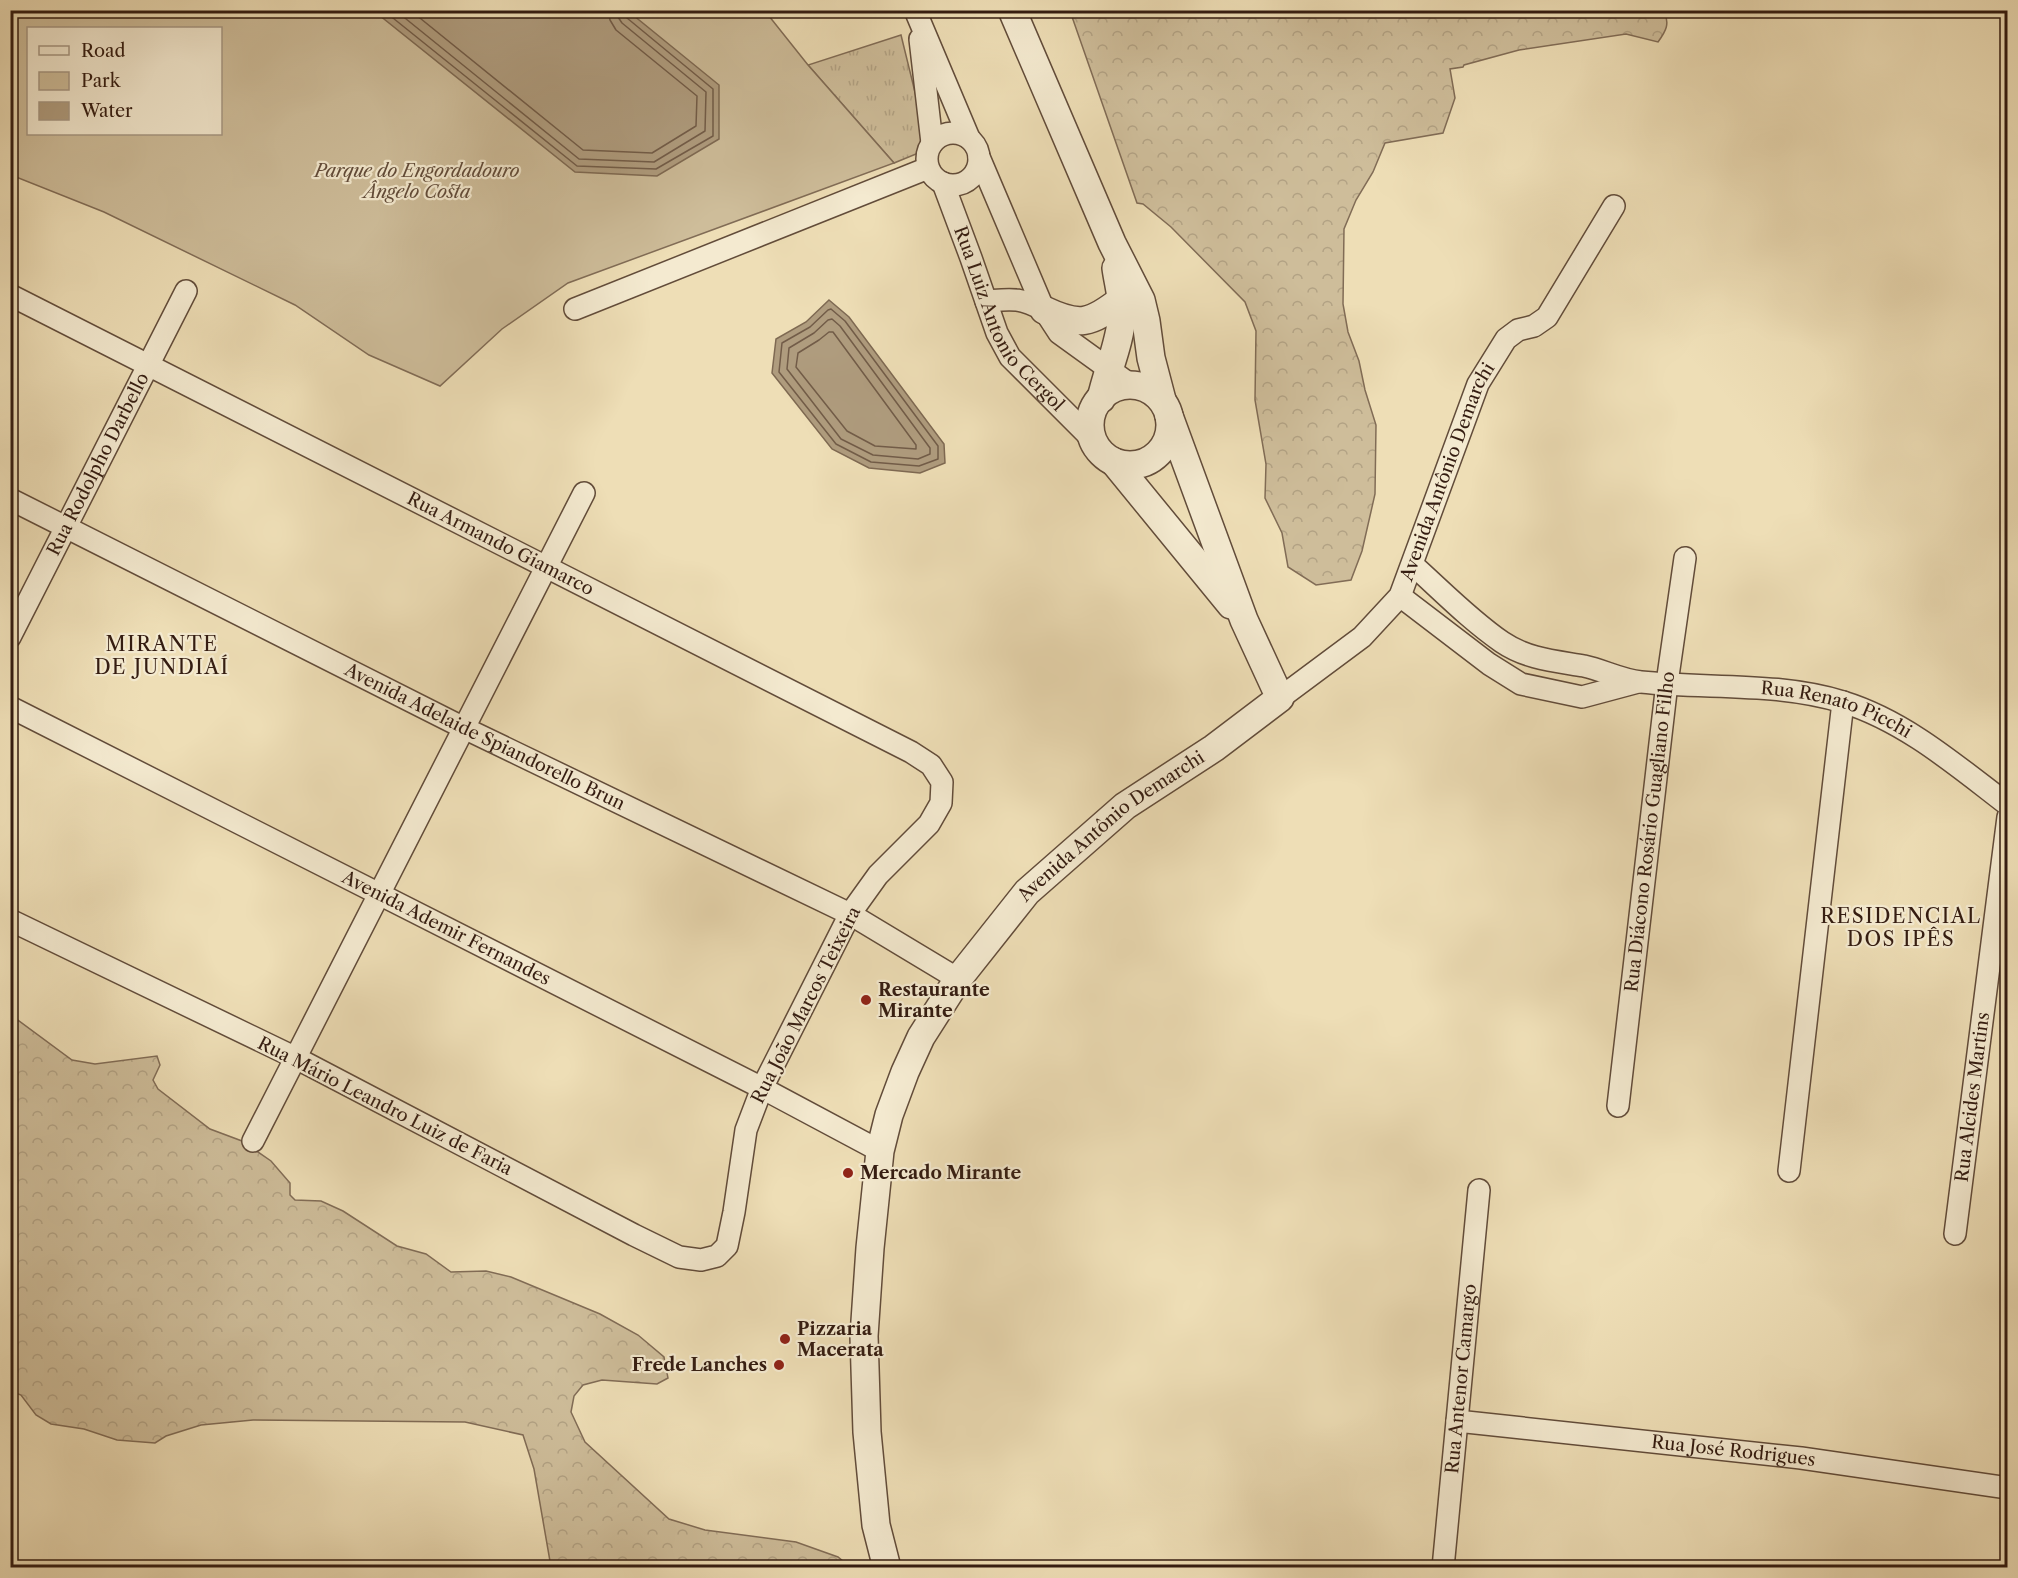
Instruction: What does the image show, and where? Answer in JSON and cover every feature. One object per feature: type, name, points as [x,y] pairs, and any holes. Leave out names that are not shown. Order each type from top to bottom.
[{"type":"street","points":[[1012,10],[1112,243],[1142,300],[1151,358],[1166,408],[1244,620],[1280,698]]},
{"type":"street","name":"Rua Luiz Antonio Cergol","points":[[916,13],[969,138],[976,146],[1044,310],[1059,333],[1131,385]]},
{"type":"street","name":"Rua Luiz Antonio Cergol","points":[[916,13],[932,143],[928,151],[935,175],[997,333],[1010,357],[1094,441]]},
{"type":"street","points":[[932,143],[940,136],[950,133],[960,133],[969,138]]},
{"type":"street","points":[[575,309],[935,175],[953,185],[963,183],[972,177],[978,167],[979,157]]},
{"type":"street","name":"Avenida Antônio Demarchi","points":[[887,1568],[876,1525],[867,1432],[864,1336],[880,1151],[889,1115],[921,1036],[958,979],[1027,892],[1125,806],[1214,748],[1362,637],[1400,596],[1478,384],[1506,339],[1518,330],[1534,326],[1547,317],[1614,206]]},
{"type":"street","points":[[1101,399],[1118,340],[1122,314],[1112,243]]},
{"type":"street","name":"Rua Rodolpho Darbello","points":[[10,637],[186,291]]},
{"type":"street","name":"Rua Armando Giamarco","points":[[10,295],[911,752],[931,765],[942,782],[941,803],[929,824]]},
{"type":"street","points":[[986,301],[1025,300],[1064,320],[1084,321],[1100,316],[1121,300]]},
{"type":"street","points":[[1114,462],[1128,465],[1143,463],[1156,456],[1166,444],[1170,430],[1166,408],[1148,389],[1131,385],[1114,388],[1101,399],[1093,412],[1090,427],[1094,441],[1102,453],[1114,462],[1244,620]]},
{"type":"street","points":[[253,1142],[584,493]]},
{"type":"street","name":"Avenida Adelaide Spiandorello Brun","points":[[10,499],[464,728],[850,914],[958,979]]},
{"type":"street","name":"Rua Diácono Rosário Guagliano Filho","points":[[1618,1106],[1667,683],[1685,558]]},
{"type":"street","name":"Rua Renato Picchi","points":[[1413,565],[1503,643],[1534,658],[1588,667],[1639,682],[1802,693],[1843,702],[1880,716],[1933,748],[2007,805]]},
{"type":"street","name":"Rua Renato Picchi","points":[[1400,596],[1489,664],[1521,684],[1582,696],[1639,682]]},
{"type":"street","points":[[1789,1171],[1843,702]]},
{"type":"street","name":"Avenida Ademir Fernandes","points":[[10,707],[762,1088],[880,1151]]},
{"type":"street","name":"Rua Alcides Martins","points":[[1955,1234],[2007,817]]},
{"type":"street","name":"Rua João Marcos Teixeira","points":[[734,1212],[746,1130],[762,1088],[850,914],[878,874],[929,824]]},
{"type":"street","name":"Rua Mário Leandro Luiz de Faria","points":[[10,920],[296,1058],[679,1257],[701,1260],[717,1256],[727,1246],[734,1212]]},
{"type":"street","name":"Rua Antenor Camargo","points":[[1443,1568],[1479,1190]]},
{"type":"street","name":"Rua José Rodrigues","points":[[1457,1420],[1802,1458],[2007,1488]]},
{"type":"green space","name":"Parque do Engordadouro Ângelo Costa","points":[[10,11],[765,11],[808,65],[894,163],[568,283],[502,329],[440,386],[369,355],[295,305],[104,212],[11,175]]},
{"type":"green space","points":[[1070,11],[1664,11],[1667,20],[1666,27],[1658,42],[1626,34],[1519,50],[1450,69],[1455,98],[1443,133],[1385,143],[1344,229],[1343,304],[1348,332],[1359,361],[1376,425],[1375,494],[1362,551],[1351,580],[1316,585],[1288,567],[1282,533],[1265,498],[1266,464],[1255,400],[1256,331],[1245,302],[1171,227],[1143,204],[1137,203]]},
{"type":"green space","points":[[901,35],[925,133],[921,152],[894,163],[808,65]]},
{"type":"green space","points":[[11,1015],[72,1060],[95,1064],[157,1056],[160,1065],[153,1080],[158,1089],[210,1129],[242,1141],[271,1161],[290,1183],[290,1195],[295,1200],[321,1201],[343,1211],[397,1246],[426,1254],[451,1272],[486,1271],[511,1277],[600,1314],[638,1335],[664,1357],[668,1378],[657,1384],[602,1380],[583,1385],[574,1396],[571,1412],[585,1442],[669,1519],[705,1530],[796,1542],[838,1557],[850,1567],[551,1567],[534,1469],[523,1435],[465,1422],[253,1420],[201,1425],[166,1436],[155,1443],[117,1440],[84,1429],[51,1424],[36,1415],[21,1395],[11,1391]]},
{"type":"water","points":[[374,11],[628,11],[719,85],[719,139],[657,176],[575,172]]},
{"type":"water","points":[[829,300],[849,317],[944,444],[945,463],[920,473],[869,468],[832,449],[772,373],[776,339],[806,322]]},
{"type":"place","name":"Restaurante Mirante","points":[[866,1000]]},
{"type":"place","name":"Mercado Mirante","points":[[848,1173]]},
{"type":"place","name":"Pizzaria Macerata","points":[[785,1339]]},
{"type":"place","name":"Frede Lanches","points":[[779,1365]]},
{"type":"district","name":"MIRANTE DE JUNDIAÍ","points":[[162,656]]},
{"type":"district","name":"RESIDENCIAL DOS IPÊS","points":[[1901,928]]}]
